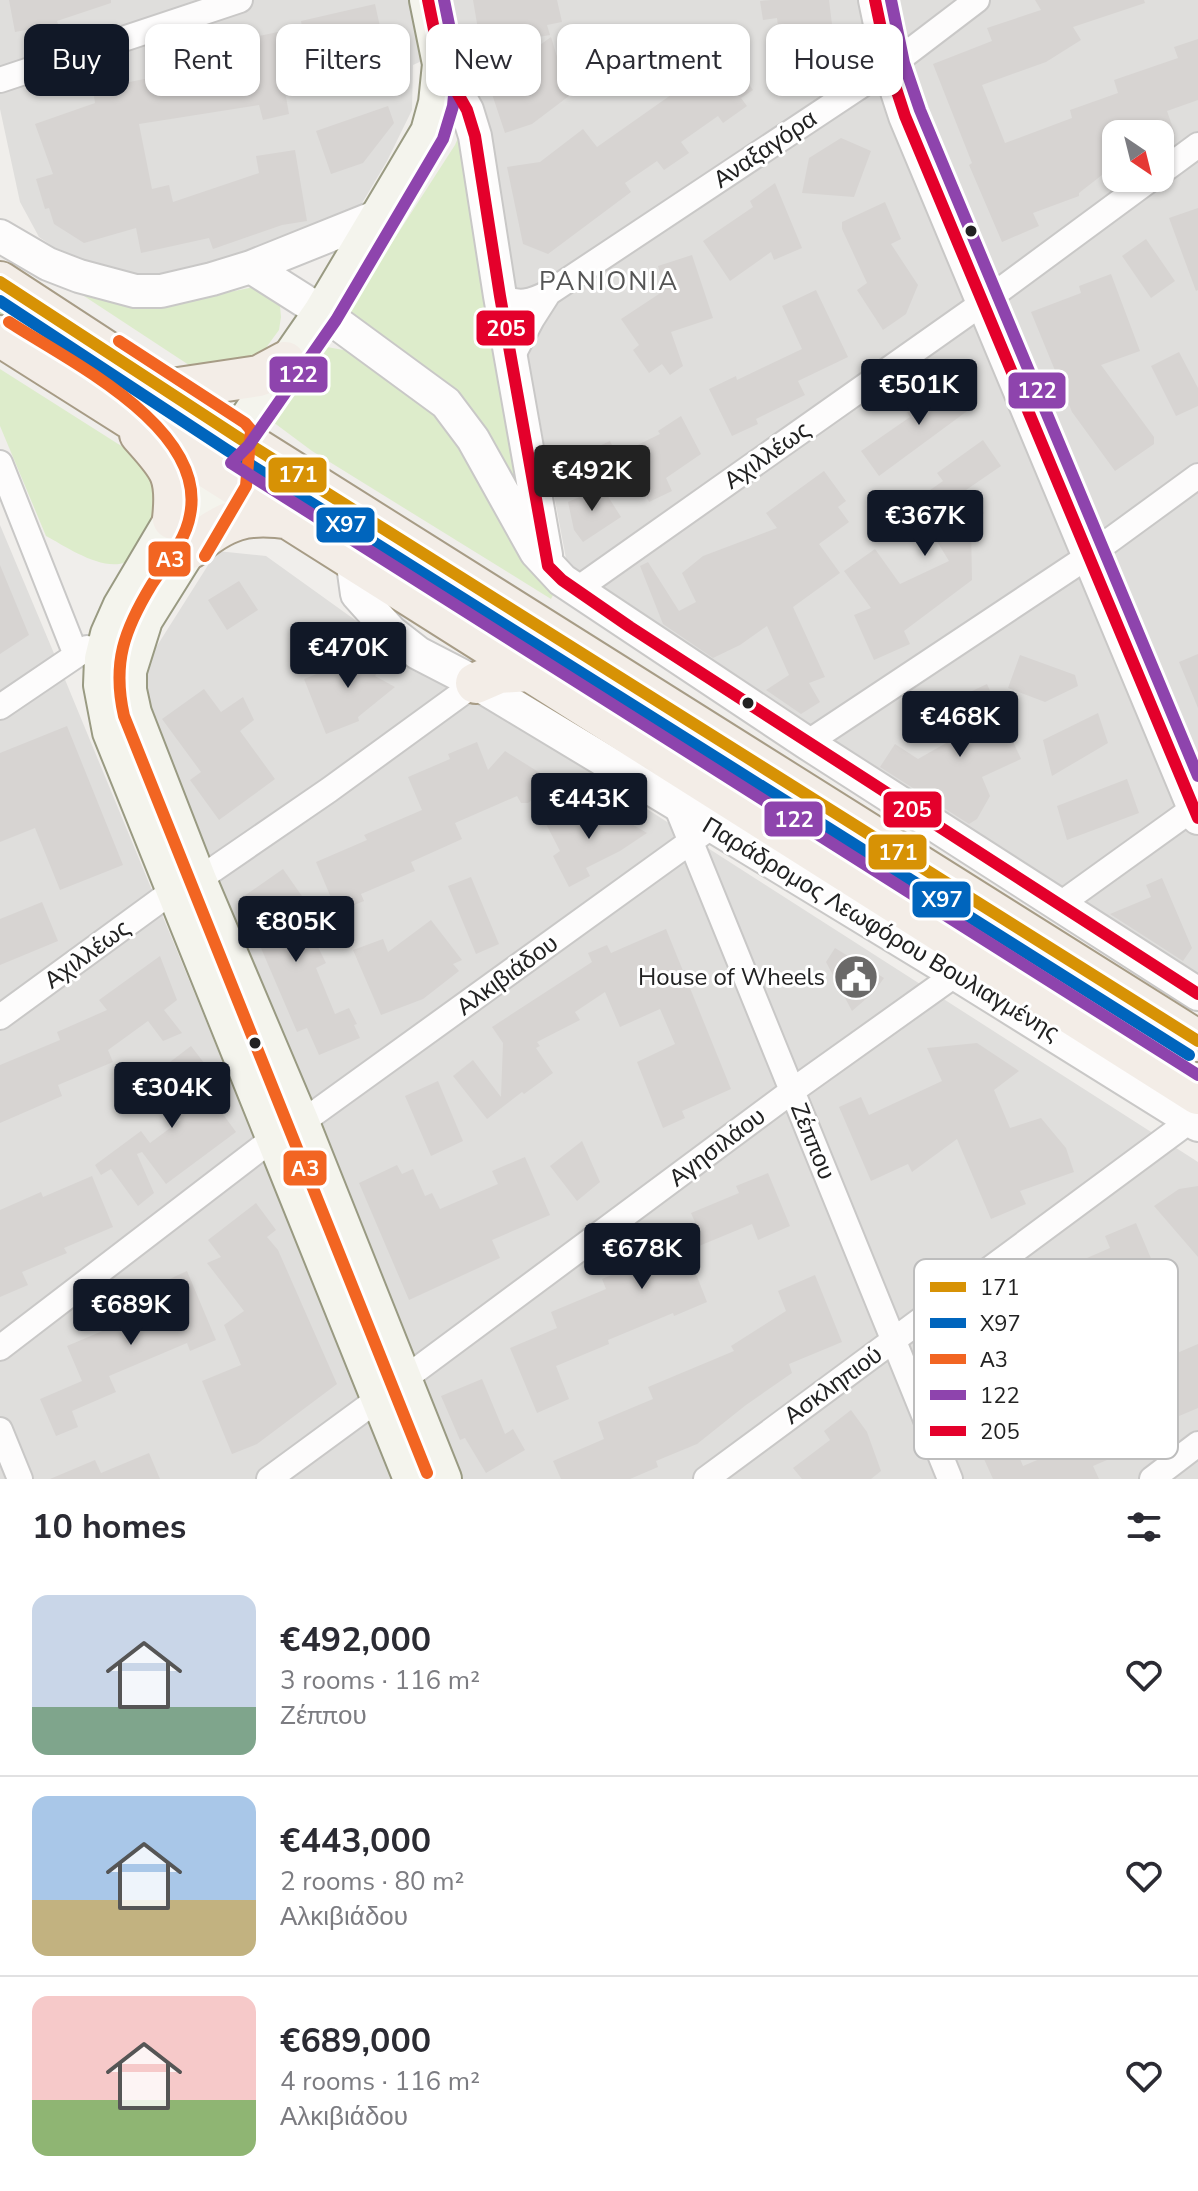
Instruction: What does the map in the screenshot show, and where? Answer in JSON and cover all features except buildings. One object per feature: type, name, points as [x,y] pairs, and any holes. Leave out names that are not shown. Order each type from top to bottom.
[{"type":"main road","points":[[428,0],[433,24]]},
{"type":"main road","points":[[186,885],[133,713],[128,681],[135,645],[182,534],[236,436],[322,312],[429,132],[438,96]]},
{"type":"main road","points":[[0,282],[236,436],[1198,1041]]},
{"type":"main road","points":[[0,336],[530,671],[1196,1113]]},
{"type":"main road","points":[[165,390],[259,376],[285,362]]},
{"type":"main road","points":[[103,403],[136,430],[164,460],[176,493],[182,534]]},
{"type":"main road","points":[[291,519],[260,517],[182,534],[121,607],[109,634],[103,659],[105,710],[111,732],[186,885],[288,1130],[391,1390],[412,1479]]},
{"type":"main road","points":[[476,683],[499,673],[530,671]]},
{"type":"main road","points":[[391,1390],[443,1479]]},
{"type":"street","points":[[0,80],[240,0]]},
{"type":"street","points":[[875,0],[880,24]]},
{"type":"street","name":"Αναξαγόρα","points":[[903,56],[977,0]]},
{"type":"street","points":[[459,96],[475,136],[548,566]]},
{"type":"street","name":"Αναξαγόρα","points":[[500,296],[513,303],[522,303],[550,292],[845,96]]},
{"type":"street","points":[[898,96],[1087,557],[1197,810],[1059,905]]},
{"type":"street","points":[[1174,163],[1198,145]]},
{"type":"street","name":"Αχιλλέως","points":[[576,590],[984,302],[1133,192]]},
{"type":"street","points":[[0,236],[48,264],[135,291],[161,291],[251,267],[378,216]]},
{"type":"street","points":[[251,267],[322,312],[446,403],[473,439],[527,538],[548,566],[576,590],[807,743],[1198,994]]},
{"type":"street","name":"Αναξαγόρα","points":[[512,357],[550,292]]},
{"type":"street","points":[[0,463],[76,655]]},
{"type":"street","points":[[807,743],[1087,557],[1198,476]]},
{"type":"street","name":"Παράδρομος Λεωφόρου Βουλιαγμένης","points":[[352,558],[357,594],[373,614],[418,653],[476,683],[675,803],[701,834],[956,974],[1196,1113]]},
{"type":"street","points":[[0,707],[109,634]]},
{"type":"street","name":"Αχιλλέως","points":[[0,1017],[186,885],[329,790],[476,683]]},
{"type":"street","name":"Ζέππου","points":[[701,834],[792,1091],[914,1390]]},
{"type":"street","name":"Αλκιβιάδου","points":[[0,1348],[288,1130],[701,834]]},
{"type":"street","name":"Αγησιλάου","points":[[269,1479],[792,1091],[956,974]]},
{"type":"street","name":"Ασκληπιού","points":[[1003,1259],[1196,1113]]},
{"type":"street","name":"Ασκληπιού","points":[[706,1479],[914,1326]]},
{"type":"street","points":[[0,1430],[20,1479]]},
{"type":"street","points":[[1152,1479],[1198,1444]]},
{"type":"street","name":"Ζέππου","points":[[942,1459],[950,1479]]},
{"type":"shaded area","points":[[0,0],[1198,0],[1198,786],[998,290],[1198,836],[1198,984],[568,569],[479,96],[541,96],[541,24],[426,24],[426,59],[413,65],[412,110],[355,215],[327,228],[133,286],[82,266],[39,237],[20,202],[0,109]]},
{"type":"shaded area","points":[[0,525],[66,682],[395,1479],[0,1479]]},
{"type":"shaded area","points":[[217,551],[266,556],[383,640],[1198,1162],[1198,1479],[459,1479],[140,700],[155,649]]},
{"type":"green space","points":[[461,131],[512,435],[517,498],[473,412],[437,379],[342,320]]},
{"type":"green space","points":[[49,273],[161,306],[254,287],[275,297],[280,306],[279,330],[257,360],[195,369]]},
{"type":"green space","points":[[0,305],[190,427],[187,433],[0,314]]},
{"type":"green space","points":[[319,348],[349,351],[436,408],[492,500],[514,548],[554,593],[551,599],[312,451],[269,419]]},
{"type":"green space","points":[[0,369],[145,461],[168,493],[141,550],[127,562],[104,563],[91,559],[46,536],[0,426]]},
{"type":"green space","points":[[681,737],[1198,1064],[1198,1076],[676,745]]},
{"type":"transit line","name":"205","points":[[428,0],[441,64],[467,110],[475,136],[548,566],[562,580],[630,627],[1198,994]]},
{"type":"transit line","name":"122","points":[[444,0],[457,64],[453,106],[443,139],[336,320],[249,445],[231,463],[1198,1075]]},
{"type":"transit line","name":"205","points":[[875,0],[889,67],[905,116],[1198,818]]},
{"type":"transit line","name":"122","points":[[891,0],[904,63],[920,110],[1198,776]]},
{"type":"transit line","name":"171","points":[[0,282],[236,436],[1198,1041]]},
{"type":"transit line","name":"X97","points":[[0,301],[227,450],[1189,1055]]},
{"type":"transit line","name":"Α3","points":[[9,322],[129,400],[156,426],[178,454],[190,483],[188,524],[175,551],[142,601],[123,647],[119,679],[124,716],[427,1473]]},
{"type":"transit line","name":"Α3","points":[[119,341],[245,423],[251,430],[246,486],[205,556]]},
{"type":"place","name":"House of Wheels","points":[[856,977]]},
{"type":"district","name":"PANIONIA","points":[[609,281]]}]
